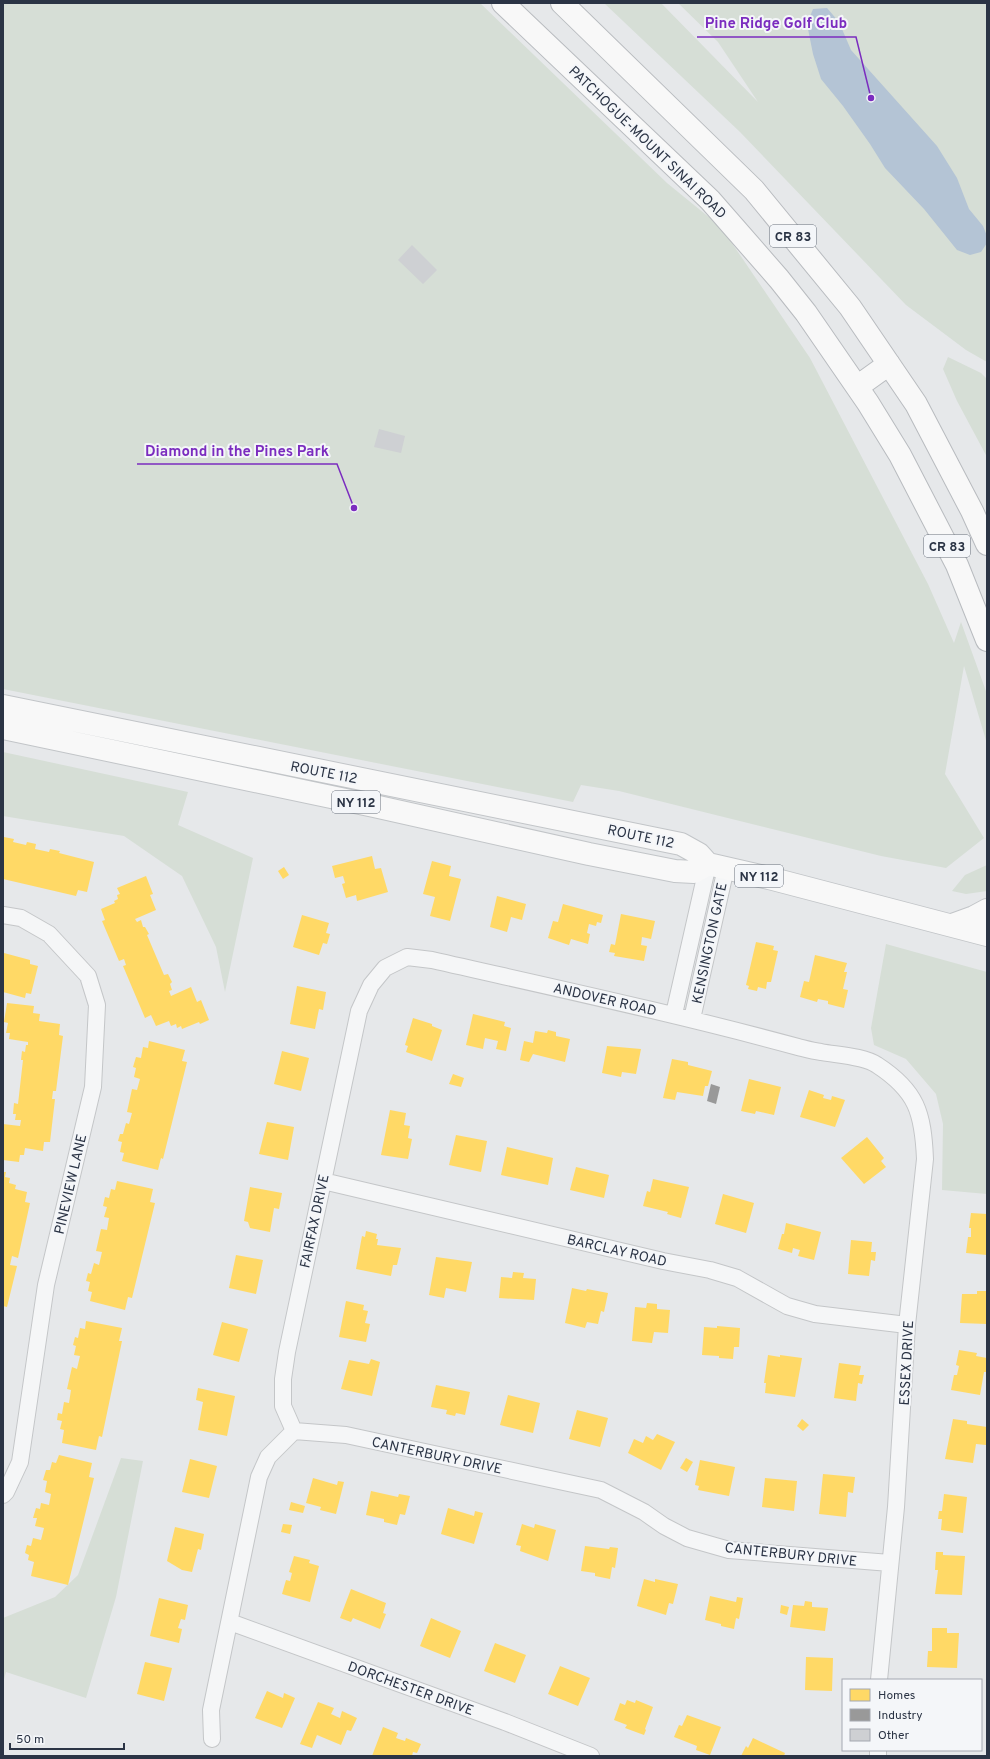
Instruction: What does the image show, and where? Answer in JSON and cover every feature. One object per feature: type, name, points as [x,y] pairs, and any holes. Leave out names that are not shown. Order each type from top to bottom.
[{"type":"main road","name":"PATCHOGUE-MOUNT SINAI ROAD","points":[[503,3],[710,200],[784,284],[857,387],[900,455],[957,565],[987,640]]},
{"type":"main road","name":"CR 83","points":[[562,3],[754,190],[850,307],[916,404],[972,511],[987,544]]},
{"type":"main road","points":[[857,387],[888,364]]},
{"type":"main road","name":"ROUTE 112","points":[[3,706],[681,844],[717,866],[987,935]]},
{"type":"main road","name":"ROUTE 112","points":[[3,728],[374,806],[589,854],[676,871],[694,872],[717,866]]},
{"type":"main road","points":[[952,925],[974,917],[987,910]]},
{"type":"street","name":"KENSINGTON GATE","points":[[674,1014],[717,866]]},
{"type":"street","name":"KENSINGTON GATE","points":[[692,1019],[717,866]]},
{"type":"street","name":"PINEVIEW LANE","points":[[3,915],[21,918],[50,934],[88,976],[97,1006],[93,1087],[46,1285],[20,1462],[6,1492],[3,1495]]},
{"type":"street","name":"ANDOVER ROAD","points":[[359,1012],[371,985],[386,968],[407,957],[432,960],[674,1014],[819,1052],[848,1056],[876,1064]]},
{"type":"street","name":"FAIRFAX DRIVE","points":[[294,1430],[283,1406],[283,1379],[359,1012]]},
{"type":"street","name":"ESSEX DRIVE","points":[[876,1064],[894,1077],[912,1096],[920,1114],[924,1135],[924,1159],[907,1325],[901,1438],[879,1679]]},
{"type":"street","name":"BARCLAY ROAD","points":[[323,1182],[616,1250],[710,1270],[737,1278],[787,1306],[815,1314],[907,1325]]},
{"type":"street","name":"CANTERBURY DRIVE","points":[[294,1430],[346,1435],[601,1490],[644,1512],[664,1526],[687,1538],[729,1550],[890,1563]]},
{"type":"street","points":[[212,1739],[211,1710],[259,1477],[268,1457],[294,1430]]},
{"type":"street","name":"DORCHESTER DRIVE","points":[[230,1622],[505,1722],[591,1756]]},
{"type":"shaded area","points":[[3,3],[480,3],[667,183],[721,227],[810,358],[928,584],[954,643],[961,622],[987,694],[987,744],[964,666],[945,774],[984,838],[946,868],[881,856],[619,791],[581,785],[573,802],[3,689]]},
{"type":"shaded area","points":[[604,3],[661,3],[758,102],[718,42],[678,3],[987,3],[987,362],[966,350],[906,305],[740,132]]},
{"type":"shaded area","points":[[948,357],[981,373],[987,379],[987,457],[957,401],[943,369]]},
{"type":"shaded area","points":[[3,752],[188,792],[178,825],[253,858],[225,992],[216,947],[182,876],[124,836],[3,816]]},
{"type":"shaded area","points":[[987,865],[987,891],[966,894],[952,891],[965,875]]},
{"type":"shaded area","points":[[886,944],[987,972],[987,1194],[942,1190],[943,1124],[936,1094],[906,1059],[874,1045],[871,1028]]},
{"type":"shaded area","points":[[121,1458],[143,1461],[116,1597],[86,1698],[6,1672],[3,1683],[3,1618],[55,1597],[78,1575]]},
{"type":"water","points":[[827,8],[839,22],[851,50],[937,146],[957,178],[969,209],[983,226],[987,236],[987,243],[981,252],[970,255],[957,250],[924,209],[885,168],[843,106],[821,79],[813,54],[807,24],[813,9]]},
{"type":"building: Homes","points":[[4,837],[14,839],[13,842],[26,845],[27,842],[36,844],[35,849],[49,852],[50,849],[60,851],[59,853],[94,862],[87,892],[78,890],[76,896],[3,879]]},
{"type":"building: Homes","points":[[372,856],[375,869],[381,868],[388,892],[357,901],[356,895],[346,898],[342,884],[345,883],[343,876],[335,878],[332,866]]},
{"type":"building: Homes","points":[[432,861],[451,866],[449,876],[461,879],[450,921],[430,916],[435,897],[423,894]]},
{"type":"building: Homes","points":[[284,867],[289,875],[283,879],[278,871]]},
{"type":"building: Homes","points":[[146,876],[153,894],[150,895],[156,910],[135,919],[137,922],[141,920],[143,927],[145,927],[149,934],[147,935],[164,975],[168,974],[172,982],[170,984],[172,990],[169,991],[171,996],[191,987],[197,1002],[201,1000],[209,1020],[200,1024],[199,1022],[182,1029],[181,1026],[177,1028],[176,1024],[171,1026],[169,1021],[156,1026],[151,1015],[145,1018],[123,966],[126,965],[124,959],[119,961],[102,921],[105,920],[101,909],[115,903],[114,901],[118,899],[117,895],[120,894],[117,888]]},
{"type":"building: Homes","points":[[497,896],[526,904],[522,920],[511,917],[507,932],[490,927]]},
{"type":"building: Homes","points":[[563,904],[603,915],[601,923],[597,922],[596,926],[589,924],[587,933],[590,934],[588,944],[571,939],[569,945],[548,938],[553,921],[558,922]]},
{"type":"building: Homes","points":[[621,914],[655,921],[651,939],[642,937],[641,945],[647,946],[644,961],[614,956],[615,953],[609,952],[611,944],[615,945]]},
{"type":"building: Homes","points":[[302,915],[329,923],[326,933],[330,934],[327,944],[323,943],[319,955],[293,947]]},
{"type":"building: Homes","points":[[756,942],[774,946],[773,950],[778,951],[771,982],[767,982],[766,989],[758,987],[757,991],[748,989],[749,986],[746,985]]},
{"type":"building: Homes","points":[[4,953],[30,960],[30,964],[38,966],[31,994],[26,993],[25,998],[3,992]]},
{"type":"building: Homes","points":[[815,955],[847,963],[844,972],[847,972],[843,989],[848,990],[844,1008],[828,1004],[828,1001],[818,999],[817,1002],[800,997],[804,981],[809,982]]},
{"type":"building: Homes","points":[[297,986],[326,992],[323,1010],[319,1009],[315,1029],[290,1024]]},
{"type":"building: Homes","points":[[7,1003],[34,1006],[33,1013],[40,1014],[39,1021],[60,1024],[59,1035],[63,1036],[56,1091],[53,1091],[52,1099],[55,1099],[50,1142],[44,1142],[43,1151],[25,1148],[24,1155],[20,1155],[19,1162],[3,1160],[3,1124],[20,1126],[21,1120],[15,1120],[16,1114],[13,1114],[14,1103],[18,1104],[23,1060],[21,1060],[22,1051],[25,1052],[28,1042],[9,1039],[10,1033],[6,1033],[8,1023],[4,1022]]},
{"type":"building: Homes","points":[[473,1014],[505,1022],[504,1026],[511,1028],[506,1051],[496,1049],[498,1041],[485,1038],[483,1049],[466,1045]]},
{"type":"building: Homes","points":[[413,1018],[432,1024],[432,1026],[442,1030],[432,1061],[406,1052],[408,1046],[405,1045]]},
{"type":"building: Homes","points":[[548,1030],[556,1032],[556,1036],[570,1039],[565,1062],[533,1054],[529,1062],[520,1060],[524,1041],[533,1043],[535,1031],[547,1033]]},
{"type":"building: Homes","points":[[149,1041],[185,1050],[182,1061],[187,1062],[163,1159],[161,1158],[158,1170],[122,1161],[124,1153],[120,1152],[122,1142],[118,1141],[120,1134],[123,1134],[126,1123],[129,1124],[132,1113],[127,1112],[132,1089],[137,1090],[140,1079],[134,1077],[136,1068],[133,1067],[136,1057],[141,1058],[143,1047],[148,1048]]},
{"type":"building: Homes","points":[[607,1046],[641,1049],[636,1074],[622,1072],[621,1077],[602,1073]]},
{"type":"building: Homes","points":[[282,1051],[309,1058],[301,1091],[274,1084]]},
{"type":"building: Homes","points":[[672,1059],[688,1062],[688,1065],[712,1071],[708,1086],[705,1086],[703,1096],[677,1092],[675,1100],[663,1098]]},
{"type":"building: Homes","points":[[453,1074],[464,1078],[461,1087],[449,1084]]},
{"type":"building: Homes","points":[[749,1079],[781,1087],[774,1115],[756,1111],[755,1114],[741,1111]]},
{"type":"building: Homes","points":[[809,1090],[824,1095],[823,1098],[831,1100],[832,1096],[845,1100],[835,1127],[800,1117]]},
{"type":"building: Homes","points":[[390,1110],[406,1113],[404,1125],[410,1126],[408,1138],[412,1139],[408,1159],[381,1155]]},
{"type":"building: Homes","points":[[267,1122],[294,1127],[288,1160],[259,1154]]},
{"type":"building: Homes","points":[[456,1135],[487,1141],[481,1172],[449,1165]]},
{"type":"building: Homes","points":[[867,1137],[884,1158],[881,1161],[886,1167],[864,1184],[841,1158]]},
{"type":"building: Homes","points":[[507,1147],[553,1158],[548,1185],[501,1175]]},
{"type":"building: Homes","points":[[576,1167],[609,1175],[604,1198],[570,1190]]},
{"type":"building: Homes","points":[[3,1172],[6,1172],[5,1177],[10,1178],[9,1183],[16,1185],[15,1189],[27,1192],[25,1202],[30,1203],[18,1258],[12,1256],[10,1265],[17,1266],[7,1307],[3,1306]]},
{"type":"building: Homes","points":[[653,1179],[689,1187],[681,1218],[667,1214],[668,1212],[643,1206],[647,1191],[650,1192]]},
{"type":"building: Homes","points":[[117,1181],[153,1189],[150,1202],[155,1203],[132,1298],[128,1297],[125,1310],[90,1301],[92,1292],[88,1291],[90,1282],[86,1281],[88,1273],[91,1274],[94,1263],[99,1265],[102,1252],[96,1251],[101,1229],[107,1230],[109,1218],[104,1217],[107,1207],[103,1206],[105,1197],[109,1198],[111,1189],[115,1190]]},
{"type":"building: Homes","points":[[250,1187],[282,1193],[279,1209],[274,1208],[270,1232],[250,1228],[248,1222],[244,1221]]},
{"type":"building: Homes","points":[[723,1194],[754,1203],[746,1233],[715,1224]]},
{"type":"building: Homes","points":[[971,1213],[987,1214],[987,1255],[966,1253],[968,1237],[971,1237],[971,1228],[969,1228]]},
{"type":"building: Homes","points":[[786,1223],[821,1232],[814,1260],[798,1256],[800,1250],[793,1248],[792,1253],[778,1249],[782,1234],[784,1234]]},
{"type":"building: Homes","points":[[366,1231],[377,1234],[377,1245],[401,1248],[397,1265],[393,1265],[391,1276],[356,1269],[362,1236],[365,1237]]},
{"type":"building: Homes","points":[[851,1240],[872,1242],[871,1252],[876,1252],[875,1261],[871,1260],[869,1276],[848,1274]]},
{"type":"building: Homes","points":[[236,1255],[263,1260],[256,1294],[229,1288]]},
{"type":"building: Homes","points":[[436,1257],[472,1262],[466,1292],[446,1288],[444,1298],[429,1295]]},
{"type":"building: Homes","points":[[513,1272],[524,1273],[523,1278],[536,1279],[534,1300],[499,1298],[501,1277],[512,1278]]},
{"type":"building: Homes","points":[[572,1288],[608,1293],[604,1312],[601,1311],[598,1324],[587,1322],[585,1328],[565,1323]]},
{"type":"building: Homes","points":[[977,1291],[987,1291],[987,1324],[960,1323],[962,1294],[977,1294]]},
{"type":"building: Homes","points":[[346,1301],[364,1305],[363,1310],[368,1311],[365,1323],[370,1324],[366,1342],[339,1337]]},
{"type":"building: Homes","points":[[647,1303],[657,1304],[657,1309],[670,1310],[668,1333],[654,1332],[652,1343],[632,1341],[635,1307],[646,1308]]},
{"type":"building: Homes","points":[[86,1321],[122,1328],[119,1341],[122,1341],[102,1437],[99,1436],[96,1450],[62,1443],[64,1430],[60,1429],[62,1421],[57,1420],[58,1413],[62,1414],[64,1402],[69,1403],[71,1390],[67,1389],[72,1367],[77,1369],[80,1356],[74,1355],[76,1346],[73,1345],[75,1337],[78,1338],[80,1328],[85,1329]]},
{"type":"building: Homes","points":[[222,1322],[248,1329],[239,1362],[213,1355]]},
{"type":"building: Homes","points":[[717,1326],[740,1328],[739,1347],[734,1347],[733,1359],[702,1355],[704,1327],[717,1328]]},
{"type":"building: Homes","points":[[959,1350],[977,1353],[976,1356],[987,1358],[987,1372],[984,1372],[980,1395],[951,1390],[954,1375],[957,1375],[959,1366],[956,1365]]},
{"type":"building: Homes","points":[[768,1355],[802,1358],[795,1397],[765,1393],[766,1383],[764,1383]]},
{"type":"building: Homes","points":[[371,1359],[380,1362],[372,1396],[341,1389],[349,1360],[369,1364]]},
{"type":"building: Homes","points":[[839,1363],[861,1366],[859,1375],[864,1375],[862,1384],[858,1383],[856,1401],[834,1398]]},
{"type":"building: Homes","points":[[436,1385],[470,1392],[465,1415],[456,1413],[455,1416],[446,1414],[447,1410],[431,1407]]},
{"type":"building: Homes","points":[[198,1388],[235,1396],[227,1436],[198,1430],[203,1402],[196,1400]]},
{"type":"building: Homes","points":[[508,1395],[540,1403],[533,1433],[500,1425]]},
{"type":"building: Homes","points":[[577,1410],[608,1418],[600,1447],[569,1439]]},
{"type":"building: Homes","points":[[802,1419],[809,1425],[803,1431],[797,1426]]},
{"type":"building: Homes","points":[[953,1419],[967,1421],[967,1424],[987,1427],[986,1445],[976,1444],[973,1463],[945,1459]]},
{"type":"building: Homes","points":[[657,1434],[675,1442],[661,1470],[628,1453],[634,1439],[643,1443],[646,1436],[653,1440]]},
{"type":"building: Homes","points":[[59,1455],[92,1463],[89,1477],[94,1478],[68,1585],[31,1576],[34,1562],[28,1560],[29,1555],[25,1553],[27,1545],[31,1546],[33,1538],[41,1540],[44,1528],[35,1526],[37,1518],[33,1518],[36,1508],[40,1509],[41,1503],[49,1505],[51,1494],[45,1492],[47,1481],[43,1480],[46,1470],[50,1470],[52,1462],[56,1463]]},
{"type":"building: Homes","points":[[686,1458],[693,1462],[687,1472],[680,1468]]},
{"type":"building: Homes","points":[[190,1459],[217,1466],[209,1498],[182,1492]]},
{"type":"building: Homes","points":[[700,1460],[735,1467],[729,1496],[698,1490],[699,1486],[695,1485]]},
{"type":"building: Homes","points":[[823,1474],[855,1477],[853,1493],[848,1492],[846,1517],[819,1514]]},
{"type":"building: Homes","points":[[313,1478],[337,1485],[338,1481],[344,1482],[336,1514],[320,1510],[321,1507],[306,1503]]},
{"type":"building: Homes","points":[[765,1478],[797,1481],[794,1511],[762,1507]]},
{"type":"building: Homes","points":[[371,1491],[398,1497],[399,1494],[410,1496],[405,1515],[400,1514],[397,1525],[384,1522],[384,1519],[366,1515]]},
{"type":"building: Homes","points":[[944,1494],[967,1497],[963,1533],[941,1530],[942,1519],[938,1519],[939,1511],[942,1511]]},
{"type":"building: Homes","points":[[291,1502],[305,1506],[303,1513],[289,1510]]},
{"type":"building: Homes","points":[[448,1508],[474,1516],[475,1511],[483,1513],[474,1544],[441,1534]]},
{"type":"building: Homes","points":[[283,1524],[292,1525],[290,1534],[281,1532]]},
{"type":"building: Homes","points":[[522,1524],[534,1528],[535,1524],[556,1530],[548,1561],[520,1551],[521,1546],[516,1545]]},
{"type":"building: Homes","points":[[175,1527],[204,1534],[201,1550],[198,1549],[192,1572],[182,1570],[167,1561]]},
{"type":"building: Homes","points":[[585,1546],[609,1549],[610,1547],[618,1548],[615,1568],[612,1567],[610,1579],[595,1576],[595,1573],[581,1571]]},
{"type":"building: Homes","points":[[936,1552],[943,1552],[943,1555],[965,1556],[962,1595],[935,1594],[938,1570],[935,1570]]},
{"type":"building: Homes","points":[[294,1556],[310,1560],[309,1563],[319,1566],[310,1602],[282,1594],[286,1580],[290,1581],[292,1573],[289,1572]]},
{"type":"building: Homes","points":[[644,1579],[655,1582],[655,1579],[678,1584],[673,1604],[669,1603],[666,1615],[637,1606]]},
{"type":"building: Homes","points":[[351,1589],[386,1603],[383,1613],[386,1614],[380,1629],[353,1618],[351,1622],[340,1618]]},
{"type":"building: Homes","points":[[710,1596],[736,1602],[737,1597],[743,1598],[739,1619],[736,1618],[734,1629],[705,1620]]},
{"type":"building: Homes","points":[[159,1598],[188,1605],[185,1620],[181,1619],[178,1628],[182,1629],[179,1643],[150,1636]]},
{"type":"building: Homes","points":[[805,1601],[812,1602],[812,1607],[828,1608],[825,1631],[790,1627],[793,1605],[804,1606]]},
{"type":"building: Homes","points":[[781,1605],[789,1607],[787,1615],[780,1613]]},
{"type":"building: Homes","points":[[431,1618],[461,1631],[450,1658],[420,1646]]},
{"type":"building: Homes","points":[[932,1628],[947,1628],[947,1633],[959,1633],[957,1668],[927,1667],[928,1651],[932,1651]]},
{"type":"building: Homes","points":[[495,1643],[526,1655],[515,1683],[484,1671]]},
{"type":"building: Homes","points":[[806,1657],[833,1658],[832,1691],[805,1690]]},
{"type":"building: Homes","points":[[145,1662],[172,1668],[164,1701],[137,1694]]},
{"type":"building: Homes","points":[[560,1666],[590,1678],[578,1706],[548,1694]]},
{"type":"building: Homes","points":[[267,1691],[283,1698],[284,1693],[295,1698],[282,1728],[255,1718]]},
{"type":"building: Homes","points":[[627,1700],[635,1703],[636,1700],[653,1707],[644,1735],[625,1728],[627,1725],[614,1720],[620,1703],[625,1705]]},
{"type":"building: Homes","points":[[318,1702],[334,1708],[331,1714],[340,1718],[342,1711],[357,1718],[351,1731],[347,1730],[341,1745],[317,1735],[312,1748],[300,1744]]},
{"type":"building: Homes","points":[[687,1715],[721,1727],[710,1755],[696,1750],[697,1746],[674,1737],[679,1725],[682,1726]]},
{"type":"building: Homes","points":[[383,1727],[398,1733],[396,1738],[405,1741],[406,1738],[421,1744],[417,1753],[413,1752],[412,1756],[372,1756]]},
{"type":"building: Homes","points":[[753,1738],[785,1753],[784,1756],[741,1756],[746,1746],[748,1748]]},
{"type":"building: Industry","points":[[711,1084],[720,1087],[716,1104],[707,1101]]},
{"type":"building: Other","points":[[412,245],[437,270],[423,284],[398,260]]},
{"type":"building: Other","points":[[379,429],[405,436],[401,453],[374,447]]},
{"type":"place","name":"Pine Ridge Golf Club","points":[[871,98]]},
{"type":"place","name":"Diamond in the Pines Park","points":[[354,508]]}]
